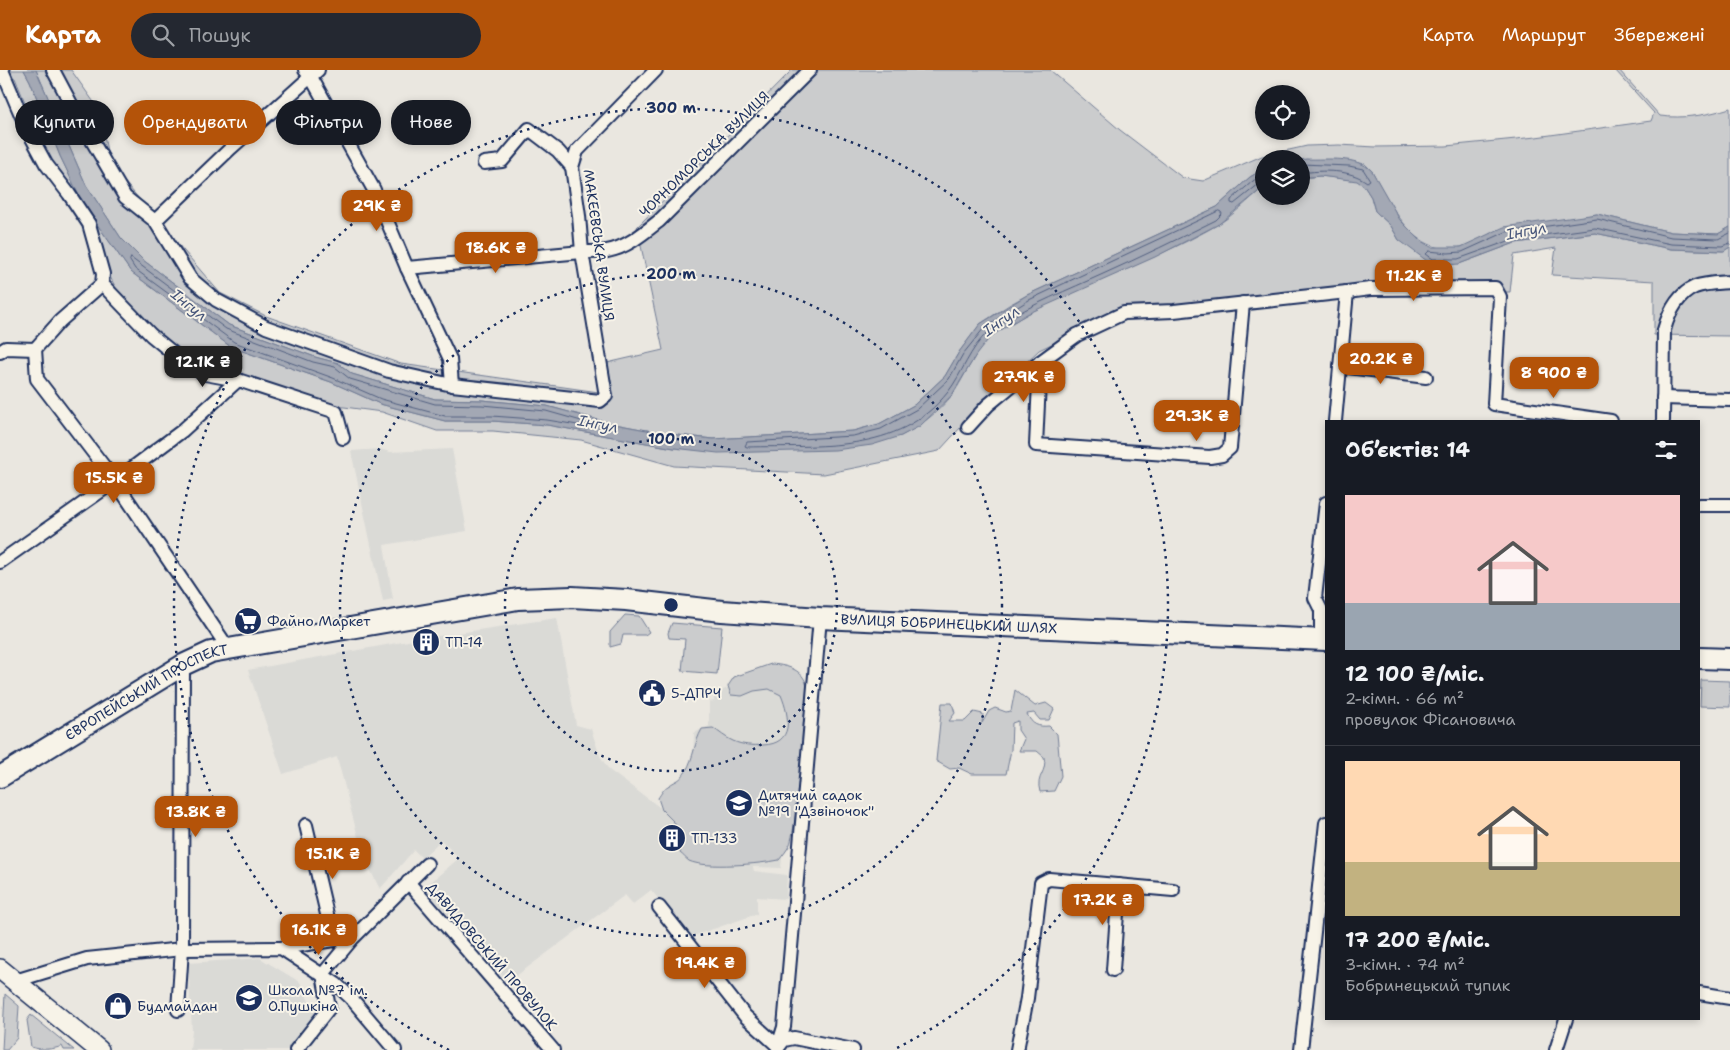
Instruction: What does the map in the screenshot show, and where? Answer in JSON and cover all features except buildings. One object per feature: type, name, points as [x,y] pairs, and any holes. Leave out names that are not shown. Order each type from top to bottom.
[{"type":"main road","name":"ЄВРОПЕЙСЬКИЙ ПРОСПЕКТ","points":[[0,777],[183,665],[211,652],[518,599],[572,597]]},
{"type":"main road","name":"ВУЛИЦЯ БОБРИНЕЦЬКИЙ ШЛЯХ","points":[[572,597],[626,600],[722,611],[820,618],[1324,640]]},
{"type":"main road","points":[[1700,658],[1730,658]]},
{"type":"main road","points":[[0,969],[99,1050]]},
{"type":"street","points":[[54,70],[77,115],[125,197],[155,221],[190,278],[216,300],[266,327],[380,368],[452,385],[450,360],[407,268],[374,190],[312,72],[155,221]]},
{"type":"street","name":"МАКЕЄВСЬКА ВУЛИЦЯ","points":[[452,385],[600,401],[606,396],[582,252],[580,216],[572,167],[577,151],[656,70]]},
{"type":"street","name":"ЧОРНОМОРСЬКА ВУЛИЦЯ","points":[[407,268],[608,251],[642,234],[659,221],[810,70]]},
{"type":"street","points":[[3,78],[46,164],[89,224],[103,274],[102,284],[60,321],[35,349],[37,379],[115,481],[228,648]]},
{"type":"street","points":[[484,164],[502,161],[529,129],[558,151],[572,167]]},
{"type":"street","points":[[1663,420],[1664,330],[1668,316],[1679,298],[1696,286],[1730,282]]},
{"type":"street","points":[[102,284],[151,335],[180,358],[205,374],[238,380],[336,412],[343,438]]},
{"type":"street","points":[[968,427],[988,405],[1040,362],[1077,335],[1124,314],[1370,289],[1495,288],[1500,297],[1494,404],[1604,420]]},
{"type":"street","points":[[1335,420],[1347,292]]},
{"type":"street","points":[[1040,362],[1036,445],[1210,457],[1222,455],[1230,448],[1243,303]]},
{"type":"street","points":[[0,352],[6,348],[35,349]]},
{"type":"street","points":[[1340,366],[1426,377]]},
{"type":"street","points":[[0,562],[182,431],[238,380]]},
{"type":"street","points":[[1663,398],[1730,400]]},
{"type":"street","points":[[1700,505],[1730,505]]},
{"type":"street","points":[[1324,640],[1321,610],[1315,598],[1325,512]]},
{"type":"street","points":[[778,1048],[784,1027],[820,618]]},
{"type":"street","points":[[178,1010],[182,949],[183,665]]},
{"type":"street","points":[[306,825],[333,940]]},
{"type":"street","points":[[1300,1050],[1325,832]]},
{"type":"street","points":[[329,1008],[323,974],[353,938],[427,864]]},
{"type":"street","points":[[1017,1050],[1027,998],[1041,883],[1049,879],[1173,890]]},
{"type":"street","name":"ДАВИДОВСЬКИЙ ПРОВУЛОК","points":[[408,882],[553,1050]]},
{"type":"street","points":[[1113,970],[1119,885]]},
{"type":"street","points":[[659,907],[745,1016],[778,1048]]},
{"type":"street","points":[[15,981],[87,959],[182,949],[281,948],[353,938]]},
{"type":"street","points":[[281,948],[336,984],[351,998],[396,1050]]},
{"type":"street","points":[[1700,993],[1730,998]]},
{"type":"street","points":[[296,1050],[329,1008],[351,998]]},
{"type":"street","points":[[1556,1050],[1566,1020]]},
{"type":"street","points":[[784,1027],[794,1038],[812,1046],[853,1050]]},
{"type":"street","points":[[778,1048],[784,1040],[794,1038]]},
{"type":"shaded area","points":[[0,70],[24,70],[38,100],[24,100],[15,78],[1,75]]},
{"type":"shaded area","points":[[36,70],[71,70],[92,100],[49,100]]},
{"type":"shaded area","points":[[792,70],[1050,70],[1120,130],[1183,178],[1203,181],[1255,159],[1255,174],[1217,207],[1027,295],[980,324],[959,352],[945,376],[914,405],[879,424],[853,431],[713,439],[668,434],[609,423],[547,406],[482,400],[435,399],[352,374],[338,363],[315,357],[229,325],[143,260],[121,238],[86,185],[69,145],[106,145],[110,165],[220,293],[266,316],[401,364],[613,394],[607,363],[663,350],[637,227]]},
{"type":"shaded area","points":[[1615,70],[1619,70],[1660,116],[1695,116],[1730,108],[1730,227],[1718,234],[1671,232],[1597,214],[1491,233],[1468,245],[1449,248],[1432,245],[1417,237],[1404,224],[1393,208],[1372,171],[1365,164],[1350,161],[1310,160],[1310,150],[1289,150],[1307,146],[1339,145],[1376,147],[1446,146],[1536,137],[1651,121],[1654,113]]},
{"type":"shaded area","points":[[31,145],[56,145],[84,206],[131,272],[231,347],[331,382],[380,404],[445,421],[492,421],[547,425],[674,448],[901,436],[922,423],[942,407],[953,394],[982,346],[993,335],[1047,304],[1190,240],[1223,221],[1255,195],[1255,205],[1310,205],[1310,177],[1320,176],[1357,180],[1364,186],[1371,197],[1375,211],[1391,226],[1399,240],[1459,264],[1515,243],[1595,233],[1671,249],[1723,251],[1730,247],[1730,336],[1654,335],[1654,281],[1552,275],[1556,248],[1514,255],[1510,292],[1384,292],[1124,309],[1039,350],[984,402],[939,451],[824,474],[674,466],[581,440],[493,431],[437,431],[382,412],[314,403],[203,369],[158,339],[117,290],[86,231],[40,165]]},
{"type":"shaded area","points":[[380,449],[390,452],[452,449],[467,531],[384,545],[393,599],[383,601],[351,451]]},
{"type":"shaded area","points":[[625,615],[639,616],[649,632],[645,635],[623,635],[621,644],[610,647],[610,632]]},
{"type":"shaded area","points":[[557,618],[576,725],[591,729],[600,756],[609,770],[681,823],[689,859],[694,733],[709,726],[709,702],[714,701],[714,694],[757,675],[800,678],[781,868],[753,867],[754,871],[787,875],[786,899],[757,897],[757,914],[690,937],[651,890],[633,904],[625,895],[508,982],[424,888],[459,858],[441,840],[422,858],[414,850],[380,889],[363,856],[337,757],[283,774],[248,670],[419,639]]},
{"type":"shaded area","points":[[672,623],[722,627],[717,674],[682,671],[685,639],[669,638],[668,633]]},
{"type":"shaded area","name":"Дитячий садок №19 \"Дзвіночок\"","points":[[771,664],[792,668],[804,678],[806,683],[807,693],[802,762],[796,814],[790,844],[779,860],[770,862],[708,865],[689,861],[680,853],[682,837],[674,822],[662,810],[658,798],[665,788],[680,779],[686,771],[702,729],[713,728],[733,741],[751,745],[773,743],[785,735],[787,720],[781,695],[769,689],[754,691],[742,696],[731,695],[728,686],[734,677]]},
{"type":"shaded area","points":[[1701,680],[1730,681],[1730,707],[1700,706]]},
{"type":"shaded area","points":[[1015,690],[1035,706],[1046,703],[1054,709],[1049,720],[1040,720],[1034,713],[1027,714],[1033,723],[1039,726],[1049,726],[1057,734],[1061,776],[1054,791],[1040,792],[1039,782],[1045,762],[1044,757],[1037,751],[1019,751],[1024,739],[1018,730],[1018,721],[1012,723],[1011,750],[1006,774],[972,774],[959,768],[950,769],[936,761],[942,703],[952,703],[955,713],[949,721],[965,721],[974,712],[983,714],[982,723],[989,711],[995,708],[1006,712],[1011,711]]},
{"type":"shaded area","name":"Школа №7 ім. О.Пушкіна","points":[[260,958],[300,982],[315,1014],[288,1050],[190,1050],[192,1031],[188,963]]},
{"type":"shaded area","points":[[5,994],[19,1006],[17,1038],[7,1050],[2,1050]]},
{"type":"shaded area","points":[[31,1015],[74,1050],[64,1050],[62,1046],[46,1049],[31,1047],[27,1020]]},
{"type":"water","points":[[24,70],[36,70],[49,100],[38,100]]},
{"type":"water","name":"Інгул","points":[[56,145],[69,145],[86,185],[121,238],[143,260],[229,325],[315,357],[338,363],[352,374],[435,399],[482,400],[547,406],[609,423],[668,434],[713,439],[853,431],[879,424],[914,405],[945,376],[959,352],[980,324],[1027,295],[1217,207],[1255,174],[1255,194],[1219,224],[1155,257],[1027,314],[991,336],[976,355],[952,395],[920,426],[901,436],[872,445],[835,450],[718,453],[674,448],[547,425],[492,421],[445,421],[380,404],[331,382],[231,347],[131,272],[84,206]]},
{"type":"water","name":"Інгул","points":[[1310,159],[1350,160],[1365,166],[1372,171],[1400,220],[1421,241],[1431,247],[1461,247],[1504,227],[1597,214],[1671,232],[1718,234],[1730,227],[1730,247],[1724,251],[1671,249],[1595,233],[1515,243],[1459,264],[1431,264],[1399,240],[1391,226],[1375,211],[1371,197],[1364,186],[1357,181],[1320,176],[1310,177]]},
{"type":"place","name":"Файно Маркет","points":[[248,621]]},
{"type":"place","name":"ТП-14","points":[[426,642]]},
{"type":"place","name":"5-ДПРЧ","points":[[652,693]]},
{"type":"place","name":"Дитячий садок №19 \"Дзвіночок\"","points":[[739,803]]},
{"type":"place","name":"ТП-133","points":[[672,838]]},
{"type":"place","name":"Школа №7 ім. О.Пушкіна","points":[[249,998]]},
{"type":"place","name":"Будмайдан","points":[[118,1006]]}]
